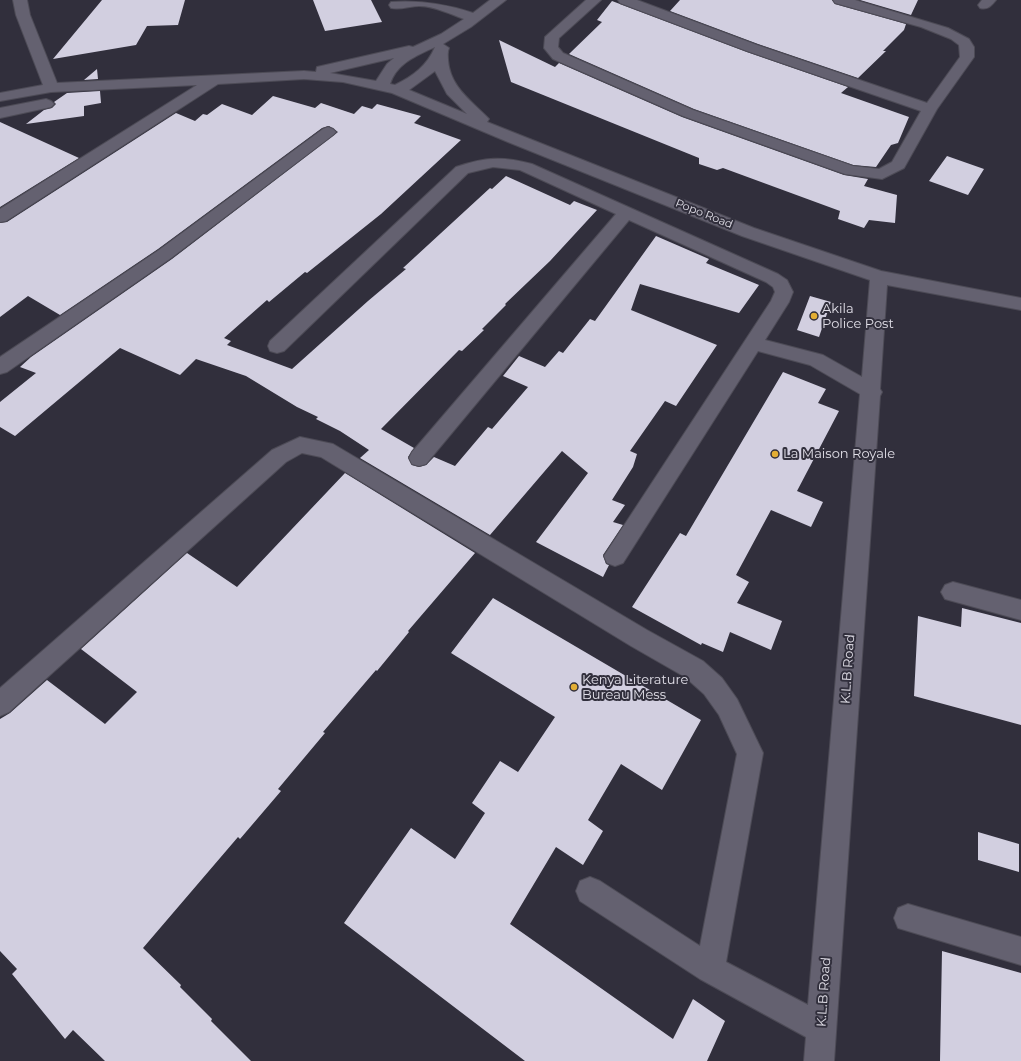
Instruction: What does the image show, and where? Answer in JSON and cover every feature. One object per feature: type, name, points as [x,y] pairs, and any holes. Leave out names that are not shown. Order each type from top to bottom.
[{"type":"street","points":[[20,0],[23,14],[51,88]]},
{"type":"street","points":[[441,53],[418,80],[390,88],[385,76],[395,63],[446,37],[499,0]]},
{"type":"street","points":[[594,0],[552,37],[551,48],[558,56],[632,90],[688,113],[851,171],[882,174],[898,165],[930,109],[967,56],[967,47],[964,42],[944,31],[840,0]]},
{"type":"street","points":[[624,0],[752,48],[930,109]]},
{"type":"street","points":[[396,5],[419,2],[432,4],[474,18]]},
{"type":"street","points":[[446,37],[441,53],[440,67],[448,86],[459,99],[493,130]]},
{"type":"street","points":[[0,97],[51,88],[297,75],[422,48]]},
{"type":"street","name":"Popo Road","points":[[297,75],[343,78],[390,88],[748,232],[879,277],[1021,304]]},
{"type":"street","points":[[0,217],[215,79]]},
{"type":"street","points":[[0,113],[50,104]]},
{"type":"street","points":[[0,367],[165,254],[328,132]]},
{"type":"street","points":[[277,346],[462,170],[485,162],[508,162],[526,167],[772,278],[781,284],[784,292],[780,302],[615,556]]},
{"type":"street","points":[[419,458],[626,213]]},
{"type":"street","name":"K.L.B Road","points":[[819,1061],[850,649],[872,392],[879,277]]},
{"type":"street","points":[[752,343],[816,360],[872,392]]},
{"type":"street","points":[[0,704],[279,456],[300,445],[326,450],[639,638],[694,669],[713,686],[728,707],[750,753],[710,969]]},
{"type":"street","points":[[953,592],[1021,610]]},
{"type":"street","points":[[590,891],[710,969],[822,1029]]},
{"type":"street","points":[[908,918],[1021,952]]},
{"type":"building","points":[[102,0],[185,0],[178,25],[147,26],[136,45],[53,59]]},
{"type":"building","points":[[313,0],[371,0],[382,22],[325,31]]},
{"type":"building","points":[[680,0],[832,0],[835,4],[906,24],[904,30],[883,51],[886,51],[858,78],[758,44],[670,11]]},
{"type":"building","points":[[860,0],[918,0],[911,15]]},
{"type":"building","points":[[612,1],[747,52],[848,87],[841,93],[909,117],[898,143],[891,145],[876,167],[853,165],[694,109],[569,54],[602,22],[597,20]]},
{"type":"building","points":[[499,40],[555,67],[559,63],[682,117],[844,175],[868,179],[864,186],[897,195],[895,223],[869,220],[864,228],[838,219],[840,211],[723,168],[717,170],[699,164],[699,158],[511,82]]},
{"type":"building","points":[[97,69],[98,79],[84,80]]},
{"type":"building","points":[[100,91],[101,103],[84,106],[84,116],[26,124],[44,110],[52,108],[56,104],[54,102],[67,93]]},
{"type":"building","points":[[273,96],[315,108],[321,103],[354,114],[362,106],[372,109],[377,104],[421,116],[414,123],[461,140],[381,214],[307,273],[305,272],[269,302],[267,300],[224,338],[231,341],[227,345],[292,369],[406,269],[403,268],[490,188],[492,189],[506,176],[570,205],[574,201],[597,210],[550,261],[505,304],[506,305],[482,329],[484,330],[462,351],[459,350],[381,429],[414,448],[408,457],[412,465],[419,467],[426,465],[434,457],[455,466],[488,427],[492,429],[528,387],[503,376],[519,356],[545,367],[559,351],[563,353],[590,319],[595,321],[656,236],[709,259],[706,263],[759,285],[739,313],[640,284],[631,310],[717,345],[676,406],[665,401],[630,451],[637,454],[633,467],[612,500],[625,505],[613,522],[623,525],[603,555],[606,564],[609,565],[603,577],[536,542],[588,473],[562,451],[490,535],[360,458],[369,450],[340,431],[316,419],[318,417],[297,407],[246,376],[196,359],[180,375],[120,348],[15,436],[0,427],[0,402],[36,373],[20,367],[31,357],[172,259],[338,132],[329,126],[322,128],[158,249],[60,315],[28,296],[0,317],[0,223],[7,222],[176,113],[195,121],[203,114],[207,115],[222,104],[252,115]]},
{"type":"building","points":[[0,122],[79,158],[0,207]]},
{"type":"building","points":[[947,156],[984,169],[968,195],[929,181]]},
{"type":"building","name":"Akila Police Post","points":[[810,296],[831,302],[819,337],[797,330]]},
{"type":"building","points":[[783,372],[826,389],[818,403],[839,411],[797,491],[823,502],[811,527],[771,510],[736,575],[749,582],[737,603],[782,621],[771,650],[730,632],[723,652],[702,643],[701,645],[632,607],[680,533],[686,536]]},
{"type":"building","points":[[345,473],[475,553],[408,631],[409,632],[377,671],[376,670],[323,732],[325,733],[278,789],[281,791],[240,839],[238,837],[143,948],[181,985],[180,987],[212,1019],[211,1021],[251,1061],[105,1061],[73,1030],[65,1039],[12,974],[17,969],[0,951],[0,719],[10,713],[47,680],[105,724],[137,692],[81,649],[187,553],[237,587]]},
{"type":"building","points":[[493,598],[701,720],[662,790],[621,764],[588,820],[603,831],[583,865],[556,847],[510,924],[673,1039],[693,999],[725,1021],[707,1061],[525,1061],[344,923],[411,828],[455,859],[485,813],[472,803],[500,761],[518,772],[555,717],[451,653]]},
{"type":"building","points":[[962,608],[1021,623],[1021,725],[914,696],[918,616],[961,627]]},
{"type":"building","points":[[978,832],[1019,844],[1019,872],[978,860]]},
{"type":"building","points":[[942,951],[1021,973],[1021,1061],[940,1061]]},
{"type":"place","name":"Akila Police Post","points":[[814,316]]},
{"type":"place","name":"La Maison Royale","points":[[775,454]]},
{"type":"place","name":"Kenya Literature Bureau Mess","points":[[574,687]]}]
